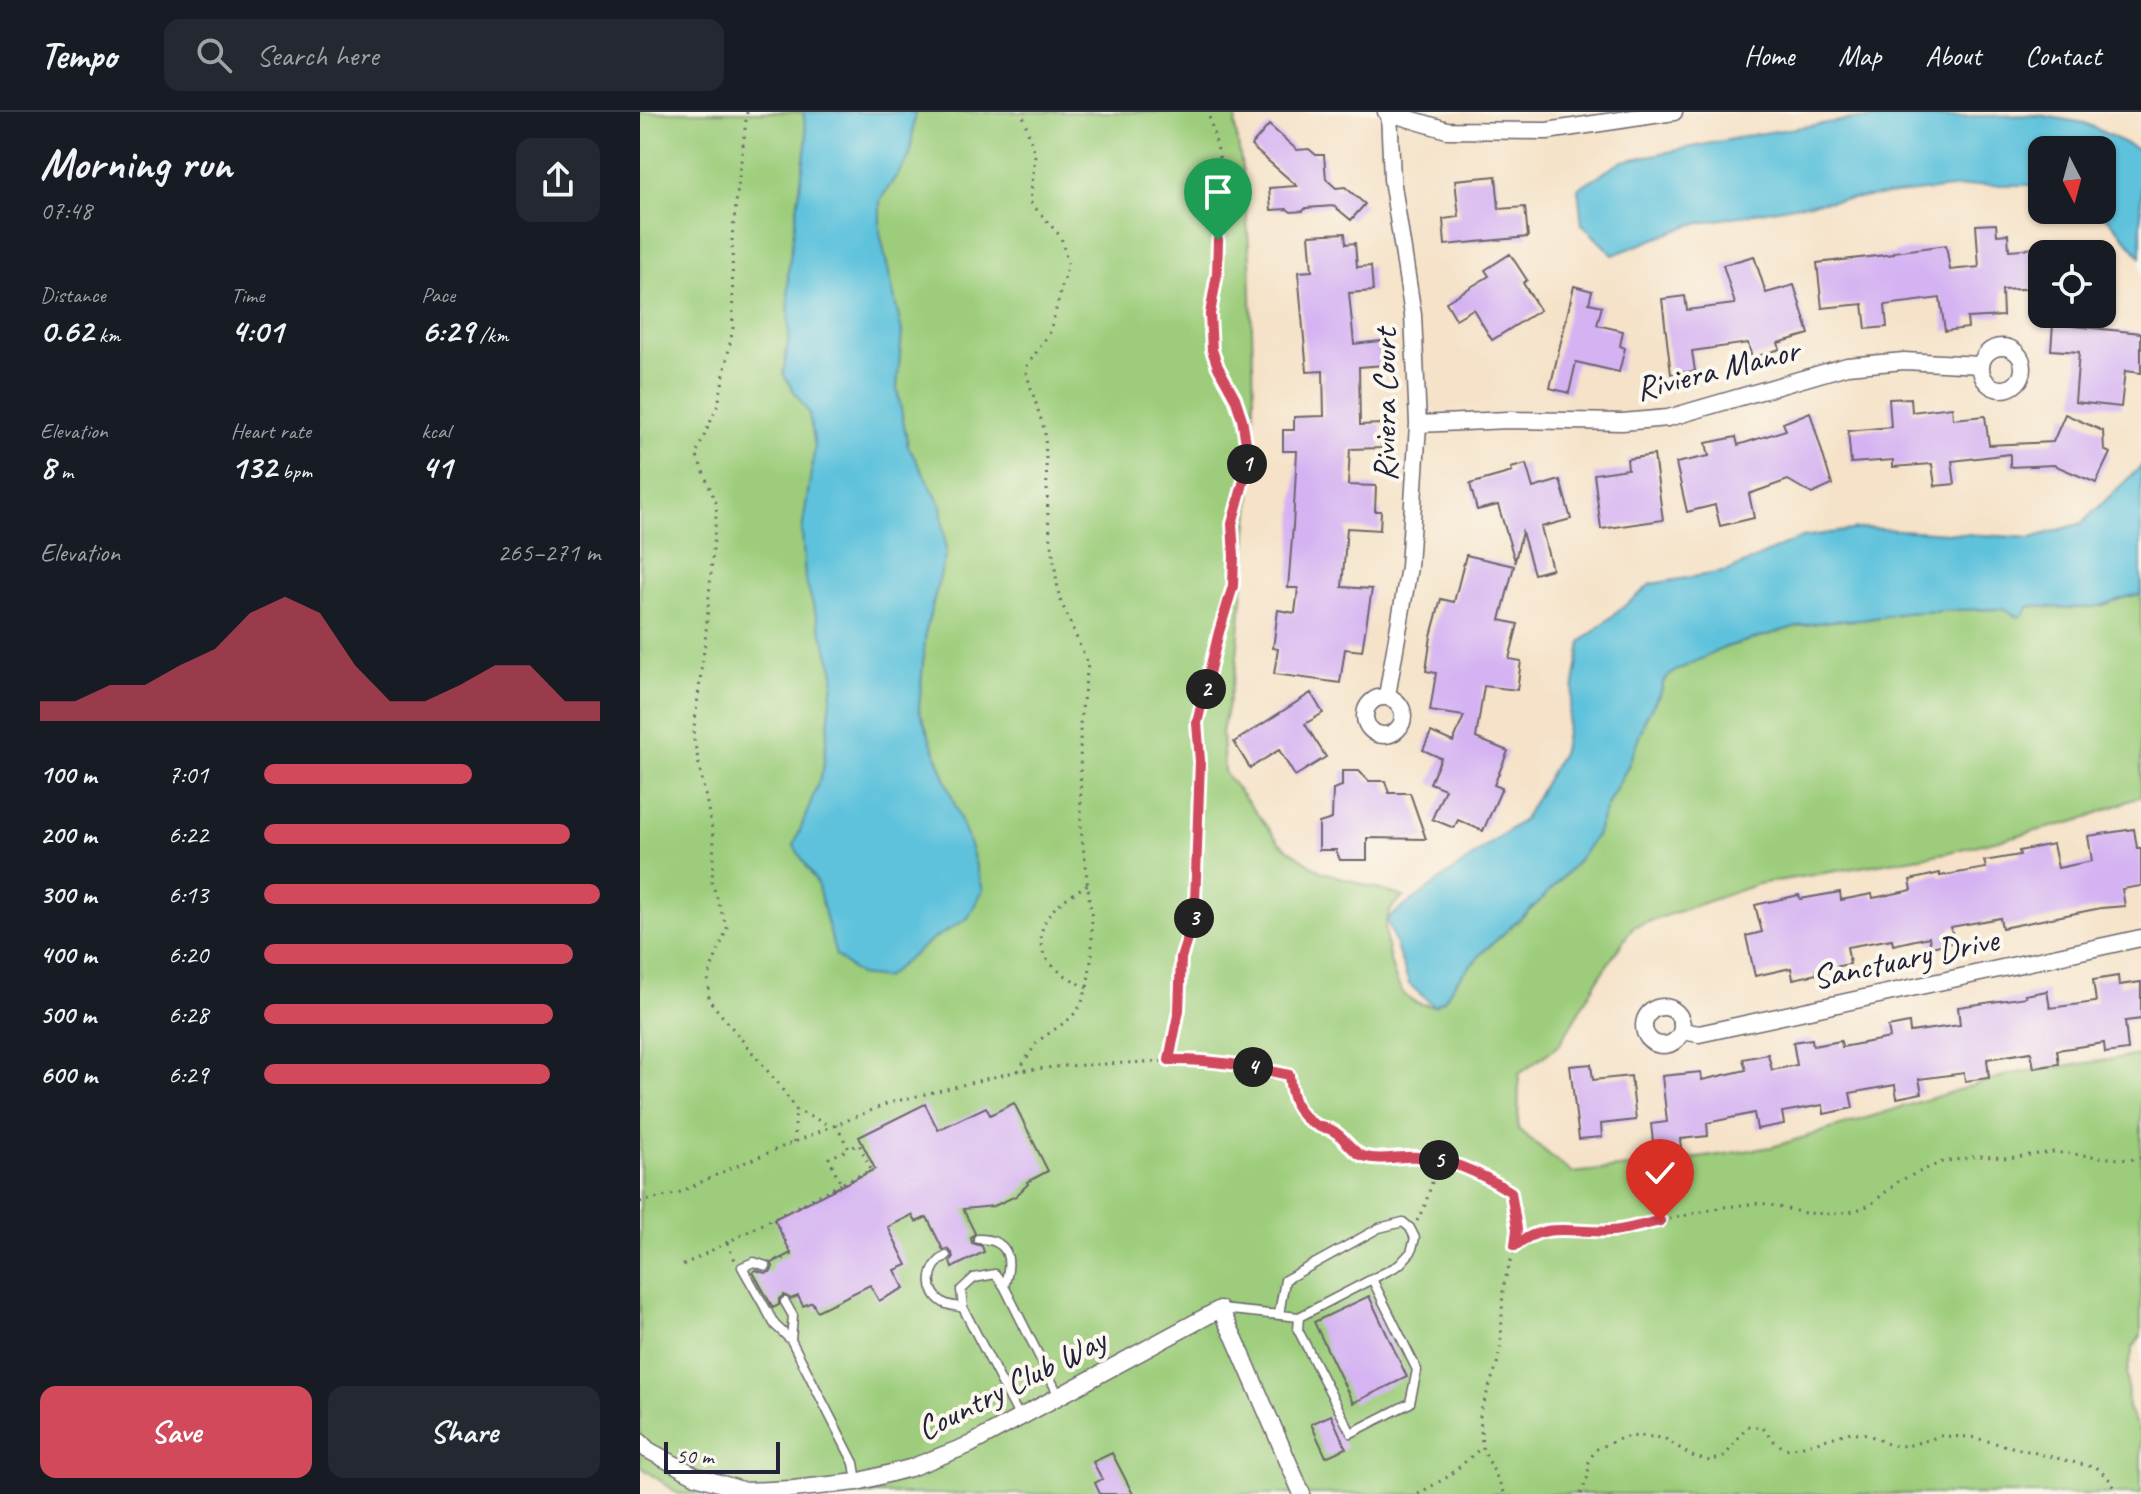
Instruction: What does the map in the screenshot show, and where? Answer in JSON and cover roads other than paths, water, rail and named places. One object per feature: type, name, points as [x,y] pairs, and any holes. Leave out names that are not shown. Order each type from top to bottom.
[{"type":"street","points":[[1388,112],[1447,130],[1547,131],[1674,112]]},
{"type":"street","name":"Riviera Court","points":[[1387,696],[1409,567],[1418,424],[1413,315],[1392,179],[1388,112]]},
{"type":"street","name":"Riviera Manor","points":[[1418,424],[1508,420],[1622,422],[1668,418],[1847,366],[1904,361],[1980,365]]},
{"type":"street","name":"Sanctuary Drive","points":[[1682,1031],[1699,1034],[2141,938]]},
{"type":"street","points":[[1220,1309],[1302,1494]]},
{"type":"street","name":"Country Club Way","points":[[640,1442],[648,1450],[696,1476],[745,1491],[859,1490],[969,1445],[1220,1309]]},
{"type":"lane","points":[[1220,1309],[1299,1317],[1399,1265],[1411,1252],[1415,1238],[1410,1228],[1403,1222],[1379,1228],[1285,1280],[1279,1314]]},
{"type":"lane","points":[[978,1239],[995,1241],[1009,1257],[1010,1269],[1004,1286]]},
{"type":"lane","points":[[946,1256],[932,1269],[930,1283],[935,1295],[946,1304],[963,1308]]},
{"type":"lane","points":[[766,1266],[754,1262],[742,1267],[775,1325],[791,1340],[854,1463],[859,1490]]},
{"type":"lane","points":[[1020,1418],[963,1308],[961,1290],[974,1278],[995,1274],[1004,1286],[1059,1396]]},
{"type":"lane","points":[[1299,1317],[1298,1330],[1351,1433],[1410,1403],[1417,1370],[1372,1279]]},
{"type":"lane","points":[[785,1302],[793,1316],[791,1340]]},
{"type":"water","points":[[803,112],[915,112],[910,156],[880,200],[880,233],[902,332],[897,388],[908,446],[941,505],[946,553],[926,630],[919,709],[970,845],[983,890],[968,918],[930,941],[885,978],[859,975],[836,956],[817,883],[794,846],[823,770],[834,672],[805,579],[802,531],[815,446],[809,414],[783,374],[789,336],[788,272],[807,138]]},
{"type":"water","points":[[2038,115],[2085,123],[2111,136],[2028,136],[2028,185],[1979,185],[1805,204],[1690,225],[1613,255],[1582,224],[1578,188],[1623,161],[1757,134],[1853,119]]},
{"type":"water","points":[[2116,138],[2141,151],[2141,257],[2113,224],[2116,224]]},
{"type":"water","points":[[2141,466],[2141,595],[2091,607],[2029,606],[2019,617],[2004,609],[1960,610],[1904,613],[1798,626],[1726,647],[1675,671],[1664,680],[1646,717],[1628,766],[1606,807],[1596,835],[1573,866],[1540,901],[1485,950],[1456,981],[1444,1000],[1434,1006],[1409,984],[1387,919],[1524,819],[1563,751],[1581,642],[1651,584],[1728,571],[1802,537],[1866,528],[2031,538],[2082,523]]}]
